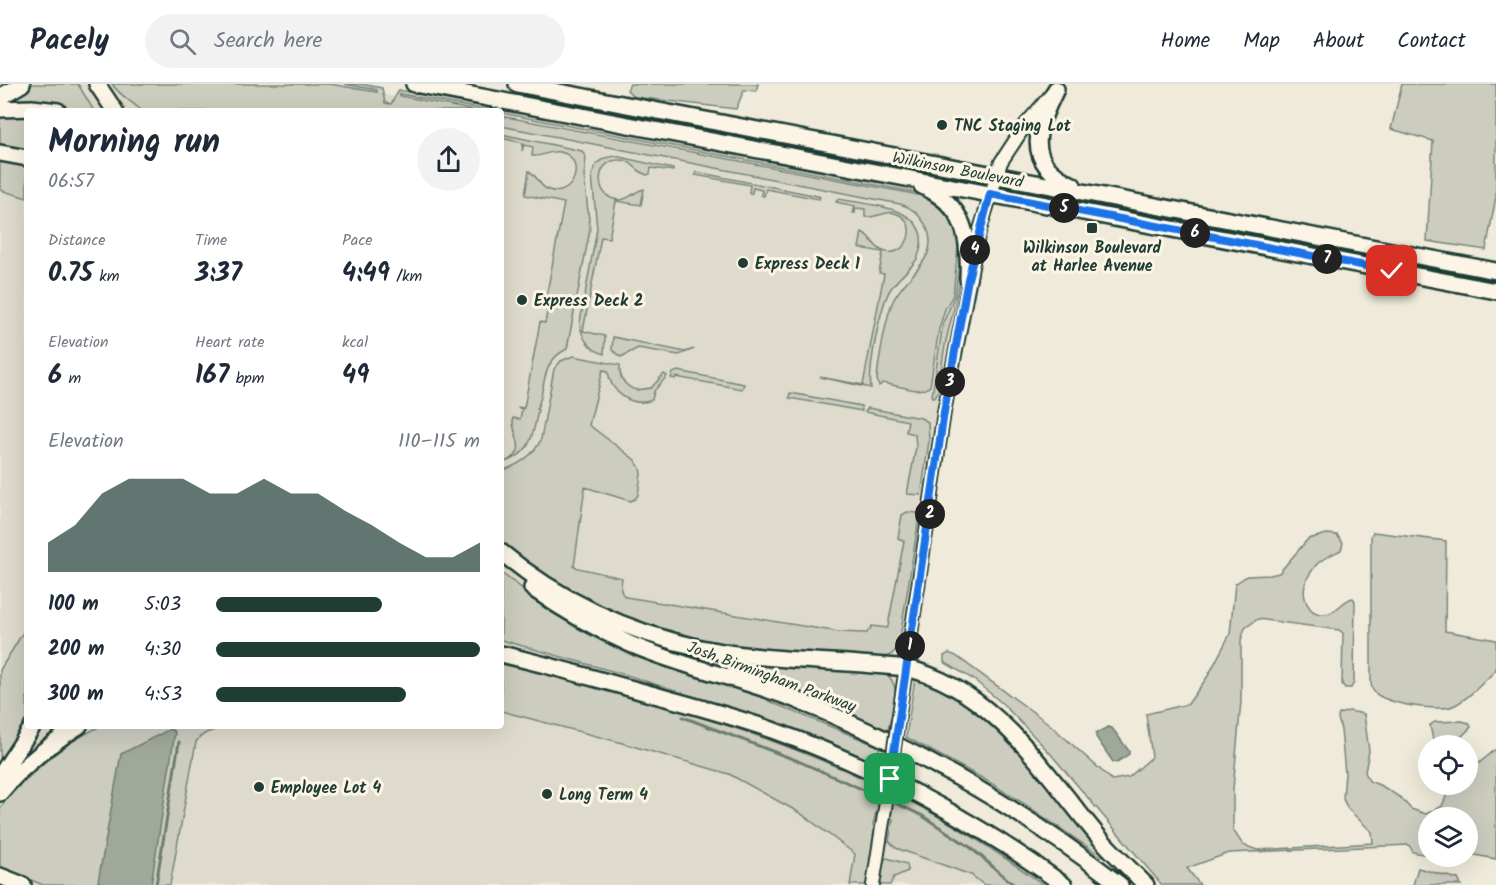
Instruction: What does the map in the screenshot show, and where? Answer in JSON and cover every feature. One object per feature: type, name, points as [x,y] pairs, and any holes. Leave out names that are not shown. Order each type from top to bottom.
[{"type":"main road","points":[[0,97],[22,84]]},
{"type":"main road","points":[[97,84],[113,108]]},
{"type":"main road","points":[[107,84],[114,108]]},
{"type":"main road","name":"Wilkinson Boulevard","points":[[414,84],[1496,291]]},
{"type":"main road","name":"Wilkinson Boulevard","points":[[517,84],[1496,271]]},
{"type":"main road","points":[[1059,87],[1038,131],[1041,155],[1058,177],[1070,184],[1101,195]]},
{"type":"main road","points":[[0,109],[24,108]]},
{"type":"main road","points":[[655,130],[658,111]]},
{"type":"main road","points":[[0,153],[24,157]]},
{"type":"main road","points":[[897,176],[937,194],[951,205],[959,216],[967,238],[968,279]]},
{"type":"main road","points":[[504,554],[530,574],[589,610],[664,639],[751,655],[918,670],[959,691],[980,704],[1031,752],[1098,835],[1146,885]]},
{"type":"main road","name":"Josh Birmingham Parkway","points":[[504,564],[560,607],[622,640],[662,656],[792,698],[854,724],[928,760],[1017,811],[1082,855],[1120,885]]},
{"type":"main road","points":[[504,655],[715,712],[772,730],[834,755],[896,782],[946,808],[1064,885]]},
{"type":"main road","points":[[0,776],[31,729]]},
{"type":"main road","points":[[0,793],[31,761],[74,729]]},
{"type":"main road","points":[[0,876],[23,885]]},
{"type":"street","points":[[873,885],[944,412],[968,279],[996,175],[1012,144],[1026,124],[1059,87]]},
{"type":"shaded area","points":[[0,84],[326,84],[452,108],[24,108],[24,729],[504,729],[504,118],[908,195],[940,221],[958,260],[944,412],[890,779],[1064,885],[0,885]]},
{"type":"shaded area","points":[[33,84],[78,84],[92,108],[67,108],[12,102],[13,97]]},
{"type":"shaded area","points":[[112,84],[330,84],[377,92],[377,90],[344,84],[361,84],[382,88],[385,103],[391,104],[399,90],[495,108],[474,108],[400,94],[400,96],[462,108],[138,108]]},
{"type":"shaded area","points":[[630,84],[758,84],[756,91],[744,90],[736,109],[634,97],[627,90]]},
{"type":"shaded area","points":[[1402,84],[1496,84],[1496,197],[1486,250],[1427,241],[1433,141],[1391,129]]},
{"type":"shaded area","points":[[504,110],[883,181],[919,189],[923,194],[504,114]]},
{"type":"shaded area","points":[[24,112],[24,148],[0,144],[0,113]]},
{"type":"shaded area","points":[[504,117],[922,196],[939,207],[954,223],[959,238],[953,295],[945,309],[939,329],[930,386],[926,389],[915,390],[883,383],[879,386],[877,380],[887,319],[892,303],[920,266],[930,247],[930,236],[925,224],[911,209],[900,204],[504,127]]},
{"type":"shaded area","points":[[504,135],[582,151],[586,158],[584,176],[590,229],[567,349],[555,358],[548,369],[529,444],[519,455],[511,460],[504,462],[511,459],[518,449],[513,418],[520,419],[522,409],[517,407],[524,408],[540,322],[545,323],[549,302],[544,301],[564,203],[525,195],[529,171],[546,189],[558,191],[571,184],[575,169],[568,155],[556,152],[532,156],[533,147],[524,145],[522,151],[523,143],[504,139]]},
{"type":"shaded area","points":[[615,156],[673,169],[673,171],[651,168],[650,174],[647,175],[631,164],[619,160],[605,166],[601,172],[601,187],[611,198],[623,200],[644,189],[641,205],[616,201],[609,238],[601,237],[583,331],[605,336],[604,354],[587,342],[582,333],[580,322],[597,229],[592,175],[597,163]]},
{"type":"shaded area","points":[[0,159],[24,163],[24,197],[0,190]]},
{"type":"shaded area","points":[[696,172],[820,197],[819,199],[766,189],[764,196],[761,195],[762,190],[753,188],[752,193],[749,193],[750,185],[695,175]]},
{"type":"shaded area","points":[[838,199],[899,212],[917,226],[921,236],[917,259],[890,290],[882,310],[873,353],[871,388],[820,377],[863,385],[884,274],[879,273],[883,252],[859,248],[862,232],[880,249],[891,252],[904,246],[908,239],[908,225],[904,219],[893,213],[865,217],[865,209],[856,208],[853,213],[855,206],[836,202]]},
{"type":"shaded area","points":[[947,211],[951,211],[958,226],[962,242],[961,275],[945,347],[938,392],[934,398],[932,396],[943,323],[955,295],[961,248],[957,226]]},
{"type":"shaded area","points":[[613,337],[685,352],[694,349],[679,355],[638,348],[621,357],[612,350]]},
{"type":"shaded area","points":[[573,356],[620,365],[623,381],[636,390],[651,388],[664,374],[667,376],[654,391],[652,400],[637,402],[617,392],[608,371],[603,370],[589,425],[635,460],[641,474],[638,495],[630,501],[585,487],[574,567],[622,578],[621,591],[626,597],[839,632],[867,633],[872,626],[887,628],[888,626],[904,541],[898,538],[902,515],[907,512],[917,513],[919,517],[899,644],[895,651],[886,657],[875,659],[752,649],[693,641],[663,634],[566,592],[504,547],[504,470],[525,459],[538,445],[554,369],[561,361]]},
{"type":"shaded area","points":[[678,371],[744,384],[742,389],[671,378],[673,373]]},
{"type":"shaded area","points":[[790,393],[861,406],[862,411],[789,398]]},
{"type":"shaded area","points":[[868,408],[921,418],[928,422],[929,441],[921,495],[907,494],[916,447],[915,434],[906,432],[908,421],[865,412]]},
{"type":"shaded area","points":[[1373,532],[1446,541],[1445,631],[1496,640],[1496,670],[1470,695],[1453,706],[1436,708],[1410,706],[1386,699],[1372,689],[1371,536]]},
{"type":"shaded area","points":[[1327,534],[1337,535],[1343,543],[1341,550],[1317,564],[1304,590],[1308,605],[1319,614],[1333,611],[1349,599],[1353,598],[1355,601],[1354,682],[1351,688],[1345,688],[1342,684],[1343,633],[1339,630],[1258,619],[1245,628],[1241,640],[1241,701],[1233,789],[1233,830],[1243,845],[1257,850],[1373,843],[1372,832],[1348,809],[1343,799],[1345,773],[1338,718],[1339,714],[1349,711],[1364,714],[1369,751],[1365,772],[1369,781],[1382,786],[1401,798],[1411,809],[1418,811],[1418,853],[1413,852],[1409,845],[1229,853],[1187,868],[1200,885],[1162,885],[1049,752],[1003,704],[973,679],[944,662],[944,656],[949,653],[956,656],[1048,723],[1112,780],[1129,777],[1152,757],[1146,714],[1188,704],[1208,676],[1230,634],[1235,584],[1247,576],[1279,573],[1308,539]]},
{"type":"shaded area","points":[[504,575],[551,609],[766,696],[768,701],[880,747],[873,762],[761,717],[760,719],[630,676],[504,641]]},
{"type":"shaded area","points":[[24,631],[24,724],[0,760],[0,670]]},
{"type":"shaded area","points":[[682,650],[882,671],[889,676],[895,690],[888,730],[768,681],[682,655]]},
{"type":"shaded area","points":[[504,665],[614,692],[727,725],[836,766],[941,818],[1044,885],[984,885],[971,875],[896,848],[889,841],[893,819],[876,812],[873,825],[876,832],[867,885],[850,885],[855,854],[800,813],[729,774],[504,712]]},
{"type":"shaded area","points":[[915,678],[971,706],[1008,735],[1042,772],[1105,855],[1101,856],[984,779],[906,737]]},
{"type":"shaded area","points":[[1462,721],[1469,723],[1471,727],[1463,735],[1432,735],[1430,725],[1435,722]]},
{"type":"shaded area","points":[[1108,727],[1112,728],[1129,751],[1129,754],[1117,762],[1113,762],[1096,737],[1096,733]]},
{"type":"shaded area","points":[[95,729],[218,729],[205,734],[196,742],[170,885],[43,885],[0,867],[0,808],[11,794],[50,757]]},
{"type":"shaded area","points":[[170,729],[175,732],[151,885],[108,885],[98,882],[121,754]]},
{"type":"shaded area","points":[[1496,749],[1496,859],[1478,856],[1478,807],[1440,807],[1446,795],[1478,795],[1478,764]]},
{"type":"shaded area","points":[[887,858],[907,864],[908,871],[894,877],[890,885],[879,885],[882,862]]},
{"type":"shaded area","points":[[1418,868],[1458,879],[1461,885],[1413,885]]},
{"type":"waterway","points":[[683,717],[798,761],[882,798]]},
{"type":"waterway","points":[[156,885],[179,742]]},
{"type":"waterway","points":[[891,801],[921,815],[970,847],[1014,885]]},
{"type":"place","name":"TNC Staging Lot","points":[[942,125]]},
{"type":"place","name":"Wilkinson Boulevard at Harlee Avenue","points":[[1092,228]]},
{"type":"place","name":"Express Deck 1","points":[[743,263]]},
{"type":"place","name":"Express Deck 2","points":[[522,300]]},
{"type":"place","name":"Employee Lot 4","points":[[259,787]]},
{"type":"place","name":"Long Term 4","points":[[547,794]]},
{"type":"route","points":[[890,779],[944,412],[968,279],[990,194],[1392,271]]}]
